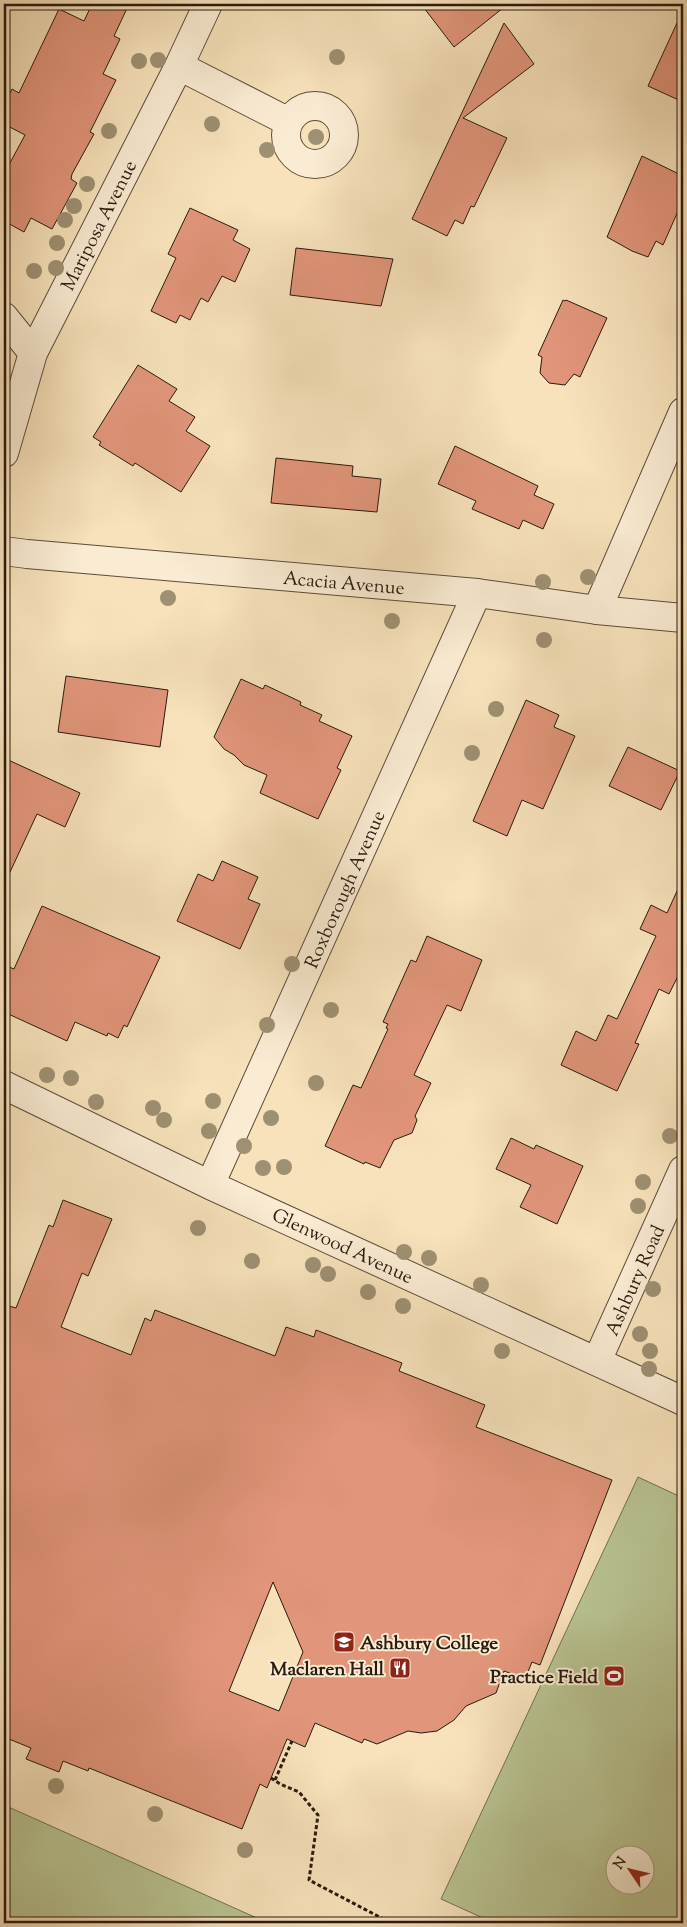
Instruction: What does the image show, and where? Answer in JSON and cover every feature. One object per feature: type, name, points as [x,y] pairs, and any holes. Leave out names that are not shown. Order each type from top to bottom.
[{"type":"street","name":"Mariposa Avenue","points":[[4,453],[34,353],[208,4]]},
{"type":"street","points":[[178,66],[289,122]]},
{"type":"street","points":[[4,317],[34,353]]},
{"type":"street","points":[[597,610],[683,412]]},
{"type":"street","name":"Acacia Avenue","points":[[4,551],[477,593],[597,610],[683,618]]},
{"type":"street","name":"Roxborough Avenue","points":[[210,1185],[477,593]]},
{"type":"street","name":"Glenwood Avenue","points":[[4,1085],[210,1185],[683,1401]]},
{"type":"street","name":"Ashbury Road","points":[[597,1361],[683,1170]]},
{"type":"path","points":[[292,1741],[273,1779],[299,1792],[318,1815],[309,1880],[391,1923]]},
{"type":"green space","name":"Practice Field","points":[[638,1477],[683,1498],[683,1923],[494,1923],[441,1899]]},
{"type":"green space","points":[[4,1805],[268,1923],[4,1923]]},
{"type":"building","points":[[92,4],[129,4],[114,36],[120,39],[103,74],[116,80],[90,132],[94,134],[72,174],[71,179],[77,183],[52,229],[31,218],[24,232],[4,221],[4,174],[25,135],[4,124],[4,104],[12,89],[19,93],[59,9],[84,21]]},
{"type":"building","points":[[421,4],[508,4],[454,47]]},
{"type":"building","points":[[683,10],[683,102],[648,86]]},
{"type":"building","points":[[504,23],[534,64],[463,118],[507,138],[474,207],[471,206],[463,224],[455,220],[447,236],[412,219]]},
{"type":"building","points":[[642,156],[683,176],[683,200],[663,245],[656,241],[648,257],[632,251],[607,237]]},
{"type":"building","points":[[190,208],[238,230],[233,240],[250,249],[235,282],[222,276],[208,302],[201,298],[190,320],[180,315],[176,323],[151,311],[176,258],[168,254]]},
{"type":"building","points":[[296,248],[393,259],[381,306],[290,295]]},
{"type":"building","points":[[563,300],[607,318],[580,377],[574,374],[565,385],[549,383],[540,373],[542,357],[538,355]]},
{"type":"building","points":[[138,365],[177,389],[169,401],[195,417],[186,431],[210,446],[181,492],[135,463],[133,466],[99,445],[101,442],[93,437]]},
{"type":"building","points":[[455,446],[538,486],[534,495],[554,504],[543,529],[523,520],[519,529],[472,509],[476,501],[438,484]]},
{"type":"building","points":[[276,458],[353,466],[352,476],[381,479],[377,512],[271,503]]},
{"type":"building","points":[[66,676],[168,690],[160,747],[58,732]]},
{"type":"building","points":[[241,679],[263,689],[265,685],[301,702],[300,705],[322,715],[319,721],[352,736],[337,768],[341,770],[318,819],[260,793],[267,775],[244,765],[234,755],[224,749],[214,737]]},
{"type":"building","points":[[526,700],[559,715],[554,727],[575,736],[543,809],[522,800],[507,836],[473,821]]},
{"type":"building","points":[[628,747],[680,771],[661,810],[609,786]]},
{"type":"building","points":[[4,758],[80,793],[65,827],[37,814],[4,885]]},
{"type":"building","points":[[222,861],[258,877],[248,899],[260,904],[240,949],[177,921],[198,874],[213,881]]},
{"type":"building","points":[[683,878],[683,966],[669,994],[659,989],[635,1043],[639,1044],[617,1091],[561,1065],[576,1031],[596,1041],[608,1015],[617,1019],[656,936],[640,929],[651,905],[667,913]]},
{"type":"building","points":[[42,906],[160,957],[127,1027],[124,1025],[118,1038],[108,1033],[107,1036],[75,1022],[67,1041],[4,1012],[4,965],[14,969]]},
{"type":"building","points":[[427,936],[482,960],[461,1011],[447,1005],[414,1075],[431,1083],[415,1116],[417,1120],[412,1133],[394,1140],[380,1168],[365,1162],[364,1164],[325,1146],[353,1085],[361,1088],[388,1029],[386,1028],[388,1024],[383,1022],[411,960],[416,962]]},
{"type":"building","points":[[511,1138],[534,1149],[536,1145],[583,1166],[557,1224],[520,1207],[531,1185],[496,1169]]},
{"type":"building","name":"Ashbury College","points":[[63,1200],[112,1219],[88,1276],[82,1273],[61,1327],[131,1355],[145,1318],[151,1321],[155,1310],[275,1356],[286,1327],[314,1337],[316,1330],[402,1363],[399,1371],[485,1405],[476,1427],[612,1480],[540,1665],[532,1662],[525,1679],[504,1671],[496,1693],[466,1706],[454,1720],[437,1731],[421,1733],[408,1731],[377,1744],[364,1739],[362,1743],[315,1723],[305,1747],[287,1739],[267,1788],[260,1784],[242,1829],[89,1768],[88,1771],[63,1761],[59,1772],[26,1759],[31,1748],[4,1737],[4,1320],[9,1306],[16,1308],[49,1225],[53,1227]],"holes":[[[273,1582],[303,1652],[279,1711],[229,1691]]]},
{"type":"place","name":"Ashbury College","points":[[344,1642]]},
{"type":"place","name":"Maclaren Hall","points":[[400,1668]]},
{"type":"place","name":"Practice Field","points":[[614,1676]]}]
